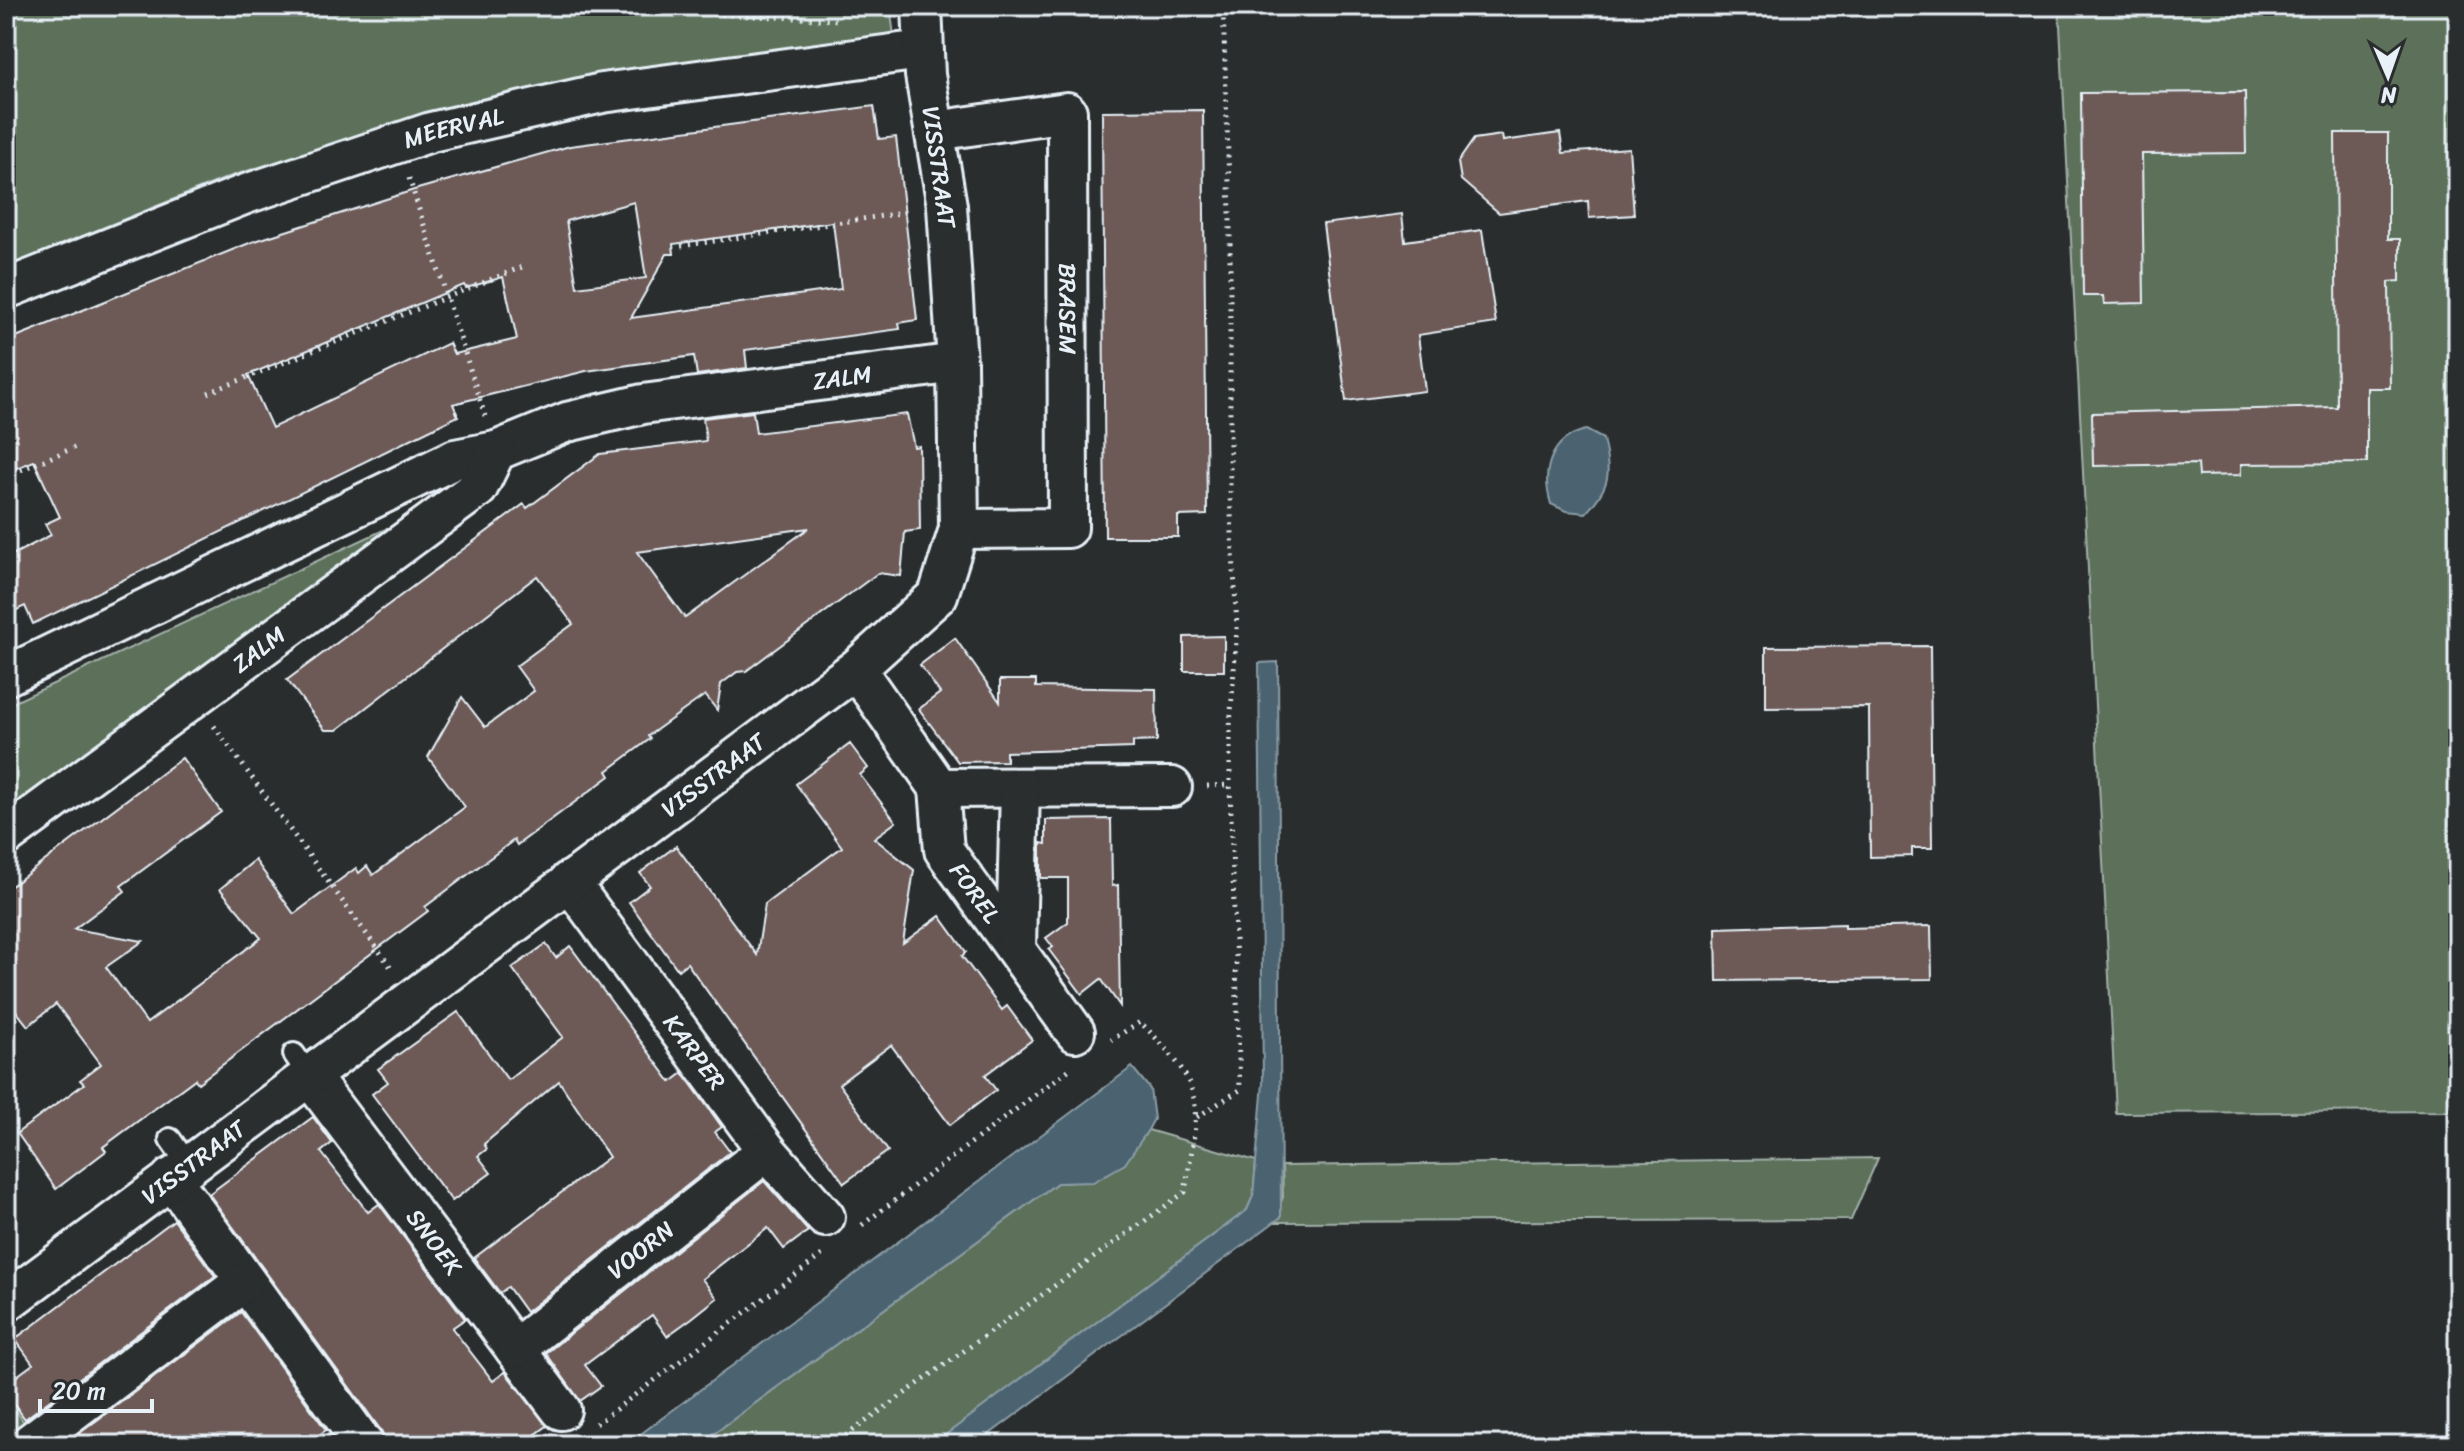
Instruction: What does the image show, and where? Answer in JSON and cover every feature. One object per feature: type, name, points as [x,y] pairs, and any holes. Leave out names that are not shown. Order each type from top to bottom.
[{"type":"street","name":"VISSTRAAT","points":[[6,1302],[176,1161],[301,1064],[412,996],[532,895],[584,861],[938,595],[959,529],[957,363],[947,206],[922,50],[922,6]]},
{"type":"street","name":"MEERVAL","points":[[6,289],[243,195],[399,142],[602,93],[922,50]]},
{"type":"street","name":"BRASEM","points":[[935,131],[1067,112],[1068,528],[959,529]]},
{"type":"street","name":"ZALM","points":[[6,676],[455,459],[496,451],[567,422],[643,404],[957,363]]},
{"type":"street","name":"ZALM","points":[[6,835],[478,488],[496,451]]},
{"type":"street","points":[[866,651],[939,788],[1172,787]]},
{"type":"street","name":"FOREL","points":[[939,788],[944,850],[1075,1032]]},
{"type":"street","name":"FOREL","points":[[1016,947],[1020,788]]},
{"type":"street","name":"KARPER","points":[[584,861],[767,1151],[825,1217]]},
{"type":"street","name":"SNOEK","points":[[301,1064],[561,1410]]},
{"type":"street","name":"VOORN","points":[[515,1349],[767,1151]]},
{"type":"street","points":[[176,1161],[245,1281],[360,1444]]},
{"type":"street","points":[[29,1444],[245,1281]]},
{"type":"path","points":[[538,6],[846,20]]},
{"type":"path","points":[[1197,1117],[1240,1090],[1230,785],[1230,726],[1237,628],[1230,495],[1230,214],[1223,6]]},
{"type":"path","points":[[399,142],[496,451]]},
{"type":"path","points":[[681,246],[947,206]]},
{"type":"path","points":[[208,393],[522,267]]},
{"type":"path","points":[[6,476],[78,446]]},
{"type":"path","points":[[193,698],[412,996]]},
{"type":"path","points":[[833,1445],[1185,1192],[1197,1117],[1196,1095],[1175,1055],[1140,1022],[1091,1053],[1075,1032]]},
{"type":"green space","points":[[6,6],[890,6],[894,36],[407,121],[231,176],[6,267]]},
{"type":"green space","points":[[2059,6],[2458,6],[2458,1111],[2116,1113]]},
{"type":"green space","points":[[437,505],[19,804],[6,794],[6,706]]},
{"type":"green space","points":[[1148,1130],[1256,1161],[1253,1196],[1247,1210],[932,1445],[698,1445],[1057,1183],[1089,1180],[1111,1172]]},
{"type":"green space","points":[[1878,1158],[1851,1220],[1273,1222],[1283,1197],[1282,1166]]},
{"type":"green space","points":[[6,1396],[32,1434],[17,1445],[6,1445]]},
{"type":"water","points":[[1586,430],[1603,439],[1607,479],[1600,495],[1586,513],[1566,511],[1551,504],[1548,469],[1556,448],[1574,434]]},
{"type":"water","points":[[1278,662],[1281,1217],[975,1445],[932,1445],[1247,1210],[1253,1196],[1263,1083],[1259,663]]},
{"type":"water","points":[[1132,1067],[1150,1089],[1154,1119],[1125,1164],[1093,1182],[1057,1183],[698,1445],[626,1445]]},
{"type":"building","points":[[2245,92],[2246,153],[2142,154],[2144,303],[2104,304],[2103,296],[2083,296],[2081,93]]},
{"type":"building","points":[[874,106],[879,139],[896,137],[917,320],[899,323],[900,329],[745,350],[747,368],[697,375],[694,356],[586,371],[453,404],[458,416],[33,624],[25,606],[6,615],[6,558],[51,535],[45,524],[60,517],[34,461],[6,472],[6,341],[252,242],[414,190],[570,146]],"holes":[[[634,202],[646,278],[577,287],[566,221]],[[833,222],[841,289],[631,318],[667,254],[674,254],[673,244]],[[503,277],[517,339],[454,354],[449,343],[272,428],[248,375],[464,285],[466,288]]]},
{"type":"building","points":[[1203,110],[1207,515],[1178,516],[1178,537],[1105,537],[1102,111]]},
{"type":"building","points":[[1560,133],[1563,153],[1629,148],[1634,215],[1589,218],[1588,201],[1499,213],[1461,180],[1458,162],[1474,139],[1502,135],[1503,141]]},
{"type":"building","points":[[2335,133],[2388,133],[2388,239],[2400,239],[2400,281],[2389,282],[2390,388],[2367,388],[2367,463],[2241,464],[2241,475],[2199,476],[2198,464],[2093,466],[2092,413],[2337,407]]},
{"type":"building","points":[[1402,214],[1405,241],[1482,230],[1496,323],[1418,335],[1425,391],[1346,401],[1323,224]]},
{"type":"building","points":[[753,412],[756,433],[907,414],[914,447],[919,446],[920,530],[905,532],[901,576],[878,573],[746,671],[737,672],[721,684],[717,710],[705,695],[648,736],[650,739],[607,771],[610,776],[517,845],[514,840],[425,907],[428,911],[198,1083],[195,1079],[103,1147],[106,1151],[56,1189],[17,1133],[84,1084],[80,1080],[101,1064],[56,1004],[28,1026],[6,998],[6,890],[182,758],[221,812],[121,886],[125,891],[74,929],[143,941],[106,967],[147,1023],[261,938],[220,889],[255,860],[294,914],[356,868],[359,873],[367,866],[373,875],[465,807],[428,757],[462,697],[485,727],[534,691],[516,666],[573,624],[537,576],[337,730],[325,730],[287,680],[524,504],[527,508],[600,454],[706,441],[703,418]],"holes":[[[809,528],[685,618],[637,552]]]},
{"type":"building","points":[[1224,636],[1224,671],[1184,671],[1184,637]]},
{"type":"building","points":[[955,638],[1000,702],[1000,680],[1036,680],[1036,687],[1156,689],[1157,741],[1133,742],[1133,748],[1006,752],[1006,761],[958,762],[919,709],[940,693],[920,665]]},
{"type":"building","points":[[1930,646],[1932,848],[1912,848],[1912,856],[1870,857],[1869,707],[1766,708],[1766,647]]},
{"type":"building","points":[[850,744],[868,768],[860,775],[896,822],[874,838],[914,870],[903,943],[940,916],[966,952],[962,956],[1002,1010],[1007,1006],[1032,1040],[985,1075],[996,1090],[950,1125],[891,1045],[839,1084],[888,1151],[844,1183],[687,963],[678,970],[629,902],[650,886],[640,873],[676,846],[757,955],[765,904],[842,847],[796,784]]},
{"type":"building","points":[[1111,819],[1112,886],[1118,885],[1120,1006],[1101,979],[1082,994],[1049,950],[1053,947],[1046,938],[1068,922],[1068,878],[1041,878],[1041,843],[1046,844],[1046,820]]},
{"type":"building","points":[[1845,924],[1845,928],[1931,926],[1932,979],[1717,981],[1716,928]]},
{"type":"building","points":[[546,944],[556,958],[570,946],[671,1082],[683,1073],[722,1127],[715,1132],[730,1152],[526,1312],[508,1287],[500,1293],[474,1258],[609,1157],[559,1081],[484,1144],[487,1149],[478,1156],[491,1173],[452,1201],[372,1094],[388,1082],[378,1069],[458,1012],[508,1080],[563,1037],[512,968]]},
{"type":"building","points":[[313,1117],[332,1143],[321,1152],[368,1212],[379,1204],[465,1319],[452,1328],[493,1381],[505,1372],[547,1426],[521,1445],[386,1445],[382,1432],[209,1194]]},
{"type":"building","points":[[764,1181],[808,1231],[784,1249],[768,1228],[702,1279],[717,1298],[692,1318],[667,1336],[652,1315],[585,1365],[601,1386],[580,1401],[546,1353]]},
{"type":"building","points":[[174,1220],[215,1276],[25,1419],[6,1393],[6,1384],[33,1364],[15,1339]]},
{"type":"building","points":[[241,1312],[326,1430],[305,1445],[64,1445]]}]
